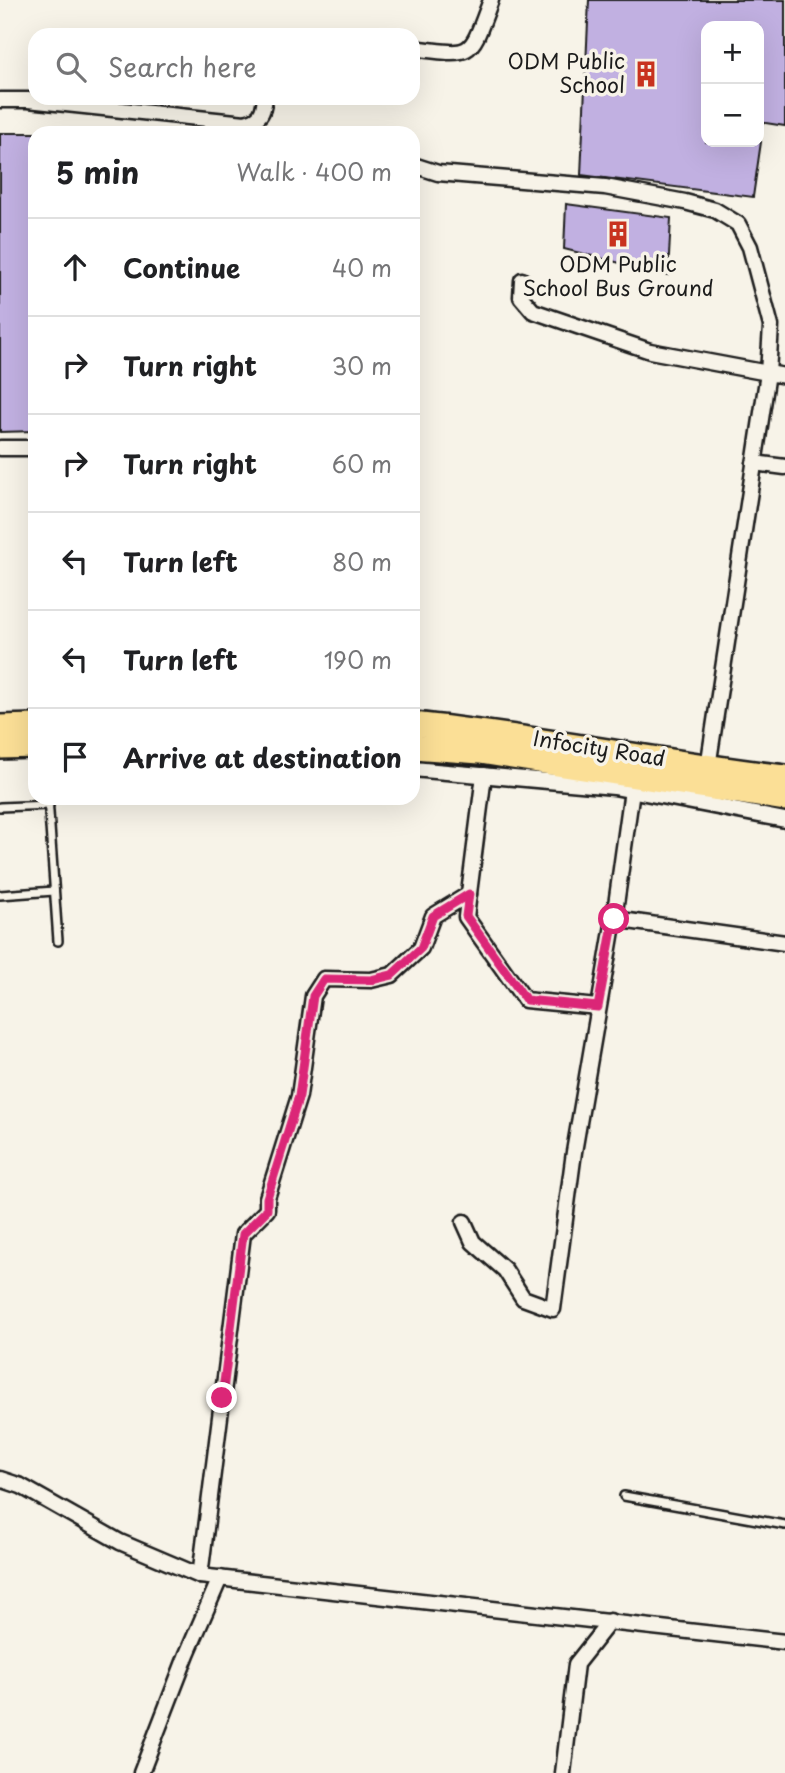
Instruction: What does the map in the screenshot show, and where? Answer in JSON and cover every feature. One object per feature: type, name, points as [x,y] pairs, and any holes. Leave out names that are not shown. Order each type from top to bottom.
[{"type":"main road","name":"Infocity Road","points":[[420,725],[496,732],[573,755],[785,799]]},
{"type":"main road","points":[[0,727],[28,726]]},
{"type":"main road","points":[[0,747],[28,746]]},
{"type":"main road","name":"Infocity Road","points":[[420,748],[573,755],[785,777]]},
{"type":"street","points":[[420,49],[450,54],[464,52],[475,41],[492,0]]},
{"type":"street","points":[[0,100],[28,100]]},
{"type":"street","points":[[75,105],[245,123],[256,120],[264,112],[264,105]]},
{"type":"street","points":[[420,167],[438,173],[605,187],[685,202],[715,210],[738,224],[750,247],[771,326],[768,373],[708,767]]},
{"type":"street","points":[[522,280],[521,297],[533,311],[650,351],[785,376]]},
{"type":"street","points":[[0,448],[28,447]]},
{"type":"street","points":[[754,463],[785,467]]},
{"type":"street","points":[[420,770],[632,790],[785,820]]},
{"type":"street","points":[[484,775],[466,916],[526,1000],[598,1007]]},
{"type":"street","points":[[464,1222],[473,1242],[505,1270],[523,1298],[553,1309],[574,1152],[614,919],[632,790]]},
{"type":"street","points":[[200,1576],[243,1234],[267,1210],[267,1198],[299,1096],[313,996],[324,979],[371,980],[392,975],[421,948],[433,916],[469,894]]},
{"type":"street","points":[[614,919],[785,943]]},
{"type":"street","points":[[0,1479],[21,1486],[120,1542],[200,1576],[785,1642]]},
{"type":"street","points":[[141,1773],[220,1578]]},
{"type":"street","points":[[563,1773],[576,1664],[610,1621]]},
{"type":"lane","points":[[0,807],[28,804]]},
{"type":"lane","points":[[48,805],[58,941]]},
{"type":"lane","points":[[0,895],[54,891]]},
{"type":"lane","points":[[624,1496],[785,1525]]},
{"type":"building","name":"ODM Public School","points":[[589,0],[785,0],[785,126],[764,123],[764,21],[701,21],[701,147],[760,147],[753,197],[581,175]]},
{"type":"building","points":[[0,133],[28,133],[28,431],[0,432]]},
{"type":"building","name":"ODM Public School Bus Ground","points":[[566,204],[671,218],[668,275],[564,249]]},
{"type":"place","name":"ODM Public School","points":[[646,74]]},
{"type":"place","name":"ODM Public School Bus Ground","points":[[618,234]]},
{"type":"route","points":[[222,1398],[243,1234],[267,1210],[267,1198],[299,1096],[313,996],[324,979],[371,980],[392,975],[421,948],[433,916],[469,894],[466,916],[526,1000],[598,1007],[614,919]]}]
